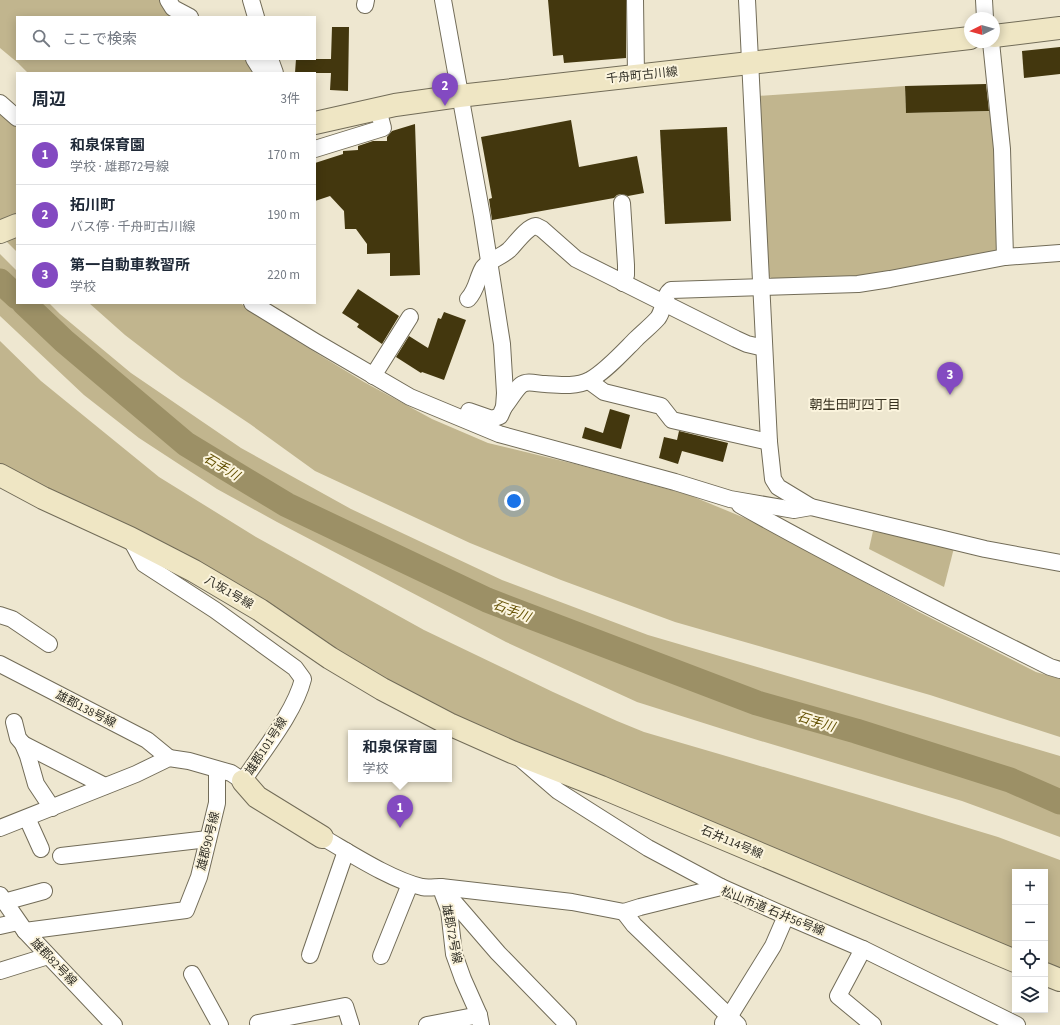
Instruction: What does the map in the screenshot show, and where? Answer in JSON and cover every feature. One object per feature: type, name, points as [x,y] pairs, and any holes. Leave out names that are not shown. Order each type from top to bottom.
[{"type":"street","points":[[168,0],[173,8],[188,16]]},
{"type":"street","points":[[251,0],[256,16]]},
{"type":"street","points":[[428,406],[439,401],[492,419],[500,416],[504,407],[505,393],[502,344],[482,216],[459,96],[443,0]]},
{"type":"street","points":[[635,0],[636,75]]},
{"type":"street","points":[[747,0],[764,348],[773,479],[778,488],[811,507],[985,549],[1060,563]]},
{"type":"street","points":[[984,0],[985,12]]},
{"type":"street","points":[[1000,35],[1060,28]]},
{"type":"street","name":"千舟町古川線","points":[[316,123],[395,105],[459,96],[964,39]]},
{"type":"street","points":[[992,48],[1002,149],[1005,257]]},
{"type":"street","points":[[255,60],[262,72]]},
{"type":"street","points":[[270,60],[275,72]]},
{"type":"street","points":[[0,103],[16,117]]},
{"type":"street","points":[[316,149],[383,128],[378,109]]},
{"type":"street","points":[[622,203],[626,265],[626,275],[623,283]]},
{"type":"street","points":[[0,232],[16,225]]},
{"type":"street","points":[[468,299],[472,294],[483,268],[489,262],[501,256],[522,238],[529,228],[536,226],[542,229],[576,259],[747,344],[764,348]]},
{"type":"street","points":[[504,407],[522,384],[570,385],[589,381],[617,358],[659,317],[668,293],[671,290],[858,284],[1005,257],[1060,253]]},
{"type":"street","points":[[254,304],[373,376],[428,406],[499,434],[675,482],[730,499],[794,510],[811,507]]},
{"type":"street","points":[[373,376],[410,317]]},
{"type":"street","points":[[589,381],[604,392],[661,406],[672,420],[770,442]]},
{"type":"street","name":"八坂1号線","points":[[0,475],[43,498],[130,538],[194,571],[260,610],[330,658],[382,689],[449,724]]},
{"type":"street","points":[[730,499],[803,541],[936,610],[1050,667],[1060,670]]},
{"type":"street","name":"雄郡101号線","points":[[130,538],[144,564],[215,610],[289,663],[295,668],[302,679],[299,692],[280,726],[243,781],[231,774],[189,761],[169,758]]},
{"type":"street","points":[[0,615],[12,619],[49,644]]},
{"type":"street","name":"雄郡138号線","points":[[0,664],[147,740],[169,758]]},
{"type":"street","points":[[14,722],[18,738],[23,744],[36,784],[52,808]]},
{"type":"street","name":"石井114号線","points":[[449,724],[512,752],[601,787],[1012,960]]},
{"type":"street","points":[[23,744],[59,755],[105,786]]},
{"type":"street","points":[[512,752],[558,791],[648,848],[721,887]]},
{"type":"street","points":[[0,828],[52,808],[169,758]]},
{"type":"street","name":"雄郡90号線","points":[[22,926],[186,910],[199,877],[217,802],[217,770]]},
{"type":"street","points":[[243,781],[257,797],[322,837],[388,874],[410,884],[424,887],[441,887],[572,902],[624,912],[634,925],[730,1022],[773,946],[786,916]]},
{"type":"street","points":[[27,818],[41,849]]},
{"type":"street","points":[[61,856],[208,839]]},
{"type":"street","points":[[310,955],[346,850]]},
{"type":"street","points":[[381,956],[410,884]]},
{"type":"street","points":[[441,887],[498,953],[568,1025]]},
{"type":"street","name":"雄郡72号線","points":[[441,887],[449,910],[454,954],[480,1020]]},
{"type":"street","name":"松山市道 石井56号線","points":[[624,912],[640,906],[721,887],[863,949],[1017,1025]]},
{"type":"street","points":[[2,898],[44,891]]},
{"type":"street","name":"雄郡82号線","points":[[2,898],[22,926],[48,956],[114,1025]]},
{"type":"street","points":[[0,926],[22,926]]},
{"type":"street","points":[[863,949],[838,996],[873,1025]]},
{"type":"street","points":[[0,971],[48,956]]},
{"type":"street","points":[[192,974],[220,1025]]},
{"type":"street","points":[[1048,975],[1060,980]]},
{"type":"street","points":[[257,1020],[345,1006],[351,1025]]},
{"type":"street","points":[[427,1025],[480,1020]]},
{"type":"shaded area","points":[[0,0],[161,0],[178,16],[16,16],[16,60],[249,60],[256,72],[27,72],[0,48]]},
{"type":"shaded area","points":[[905,86],[906,113],[994,111],[998,249],[994,254],[871,277],[773,280],[768,275],[758,96]]},
{"type":"shaded area","points":[[0,113],[16,126],[16,251],[0,235]]},
{"type":"shaded area","points":[[0,254],[16,270],[16,304],[50,304],[131,373],[241,448],[351,509],[502,580],[648,635],[1060,756],[1060,837],[962,801],[751,738],[637,702],[506,642],[217,489],[139,438],[84,395],[0,316]]},
{"type":"shaded area","points":[[90,304],[241,304],[295,340],[364,382],[432,419],[488,443],[575,464],[689,495],[757,523],[919,612],[1036,672],[1060,679],[1060,737],[930,695],[675,622],[561,580],[470,543],[315,471],[250,424],[181,378],[125,335]]},
{"type":"shaded area","points":[[0,341],[41,381],[159,477],[256,537],[424,630],[553,692],[644,732],[998,837],[1060,860],[1060,972],[1048,967],[1048,869],[1012,869],[1012,952],[463,722],[0,469]]},
{"type":"shaded area","points":[[873,531],[954,548],[944,587],[869,549]]},
{"type":"building","points":[[548,0],[626,0],[626,58],[564,63],[563,55],[553,56]]},
{"type":"building","points":[[332,27],[349,27],[348,91],[330,90],[331,73],[295,72],[296,60],[331,59]]},
{"type":"building","points":[[1060,47],[1060,74],[1024,78],[1022,51]]},
{"type":"building","points":[[986,84],[989,111],[906,113],[905,86]]},
{"type":"building","points":[[571,120],[579,167],[637,156],[644,193],[628,196],[621,194],[614,198],[492,220],[489,199],[492,198],[481,137]]},
{"type":"building","points":[[415,124],[420,275],[390,276],[390,253],[367,254],[367,244],[356,229],[345,229],[344,211],[330,196],[316,201],[316,163],[343,154],[343,151],[358,150],[358,146],[373,141],[387,141],[387,137],[392,131]]},
{"type":"building","points":[[727,127],[731,221],[665,224],[660,130]]},
{"type":"building","points":[[358,289],[399,316],[382,344],[357,327],[359,324],[342,313]]},
{"type":"building","points":[[444,312],[466,320],[444,380],[422,372],[421,373],[396,357],[409,336],[428,348],[438,318],[441,319]]},
{"type":"building","points":[[610,409],[630,415],[621,449],[582,438],[585,427],[603,433]]},
{"type":"building","points":[[679,431],[728,443],[723,462],[682,451],[678,464],[659,458],[664,437],[677,440]]},
{"type":"waterway","name":"石手川","points":[[0,281],[16,296]]},
{"type":"waterway","name":"石手川","points":[[25,304],[64,341],[186,444],[287,505],[487,600],[757,703],[856,731],[1010,780],[1060,802]]},
{"type":"place","name":"拓川町","points":[[445,106]]},
{"type":"place","name":"第一自動車教習所","points":[[950,395]]},
{"type":"place","name":"和泉保育園","points":[[400,828]]},
{"type":"district","name":"朝生田町四丁目","points":[[855,404]]}]
